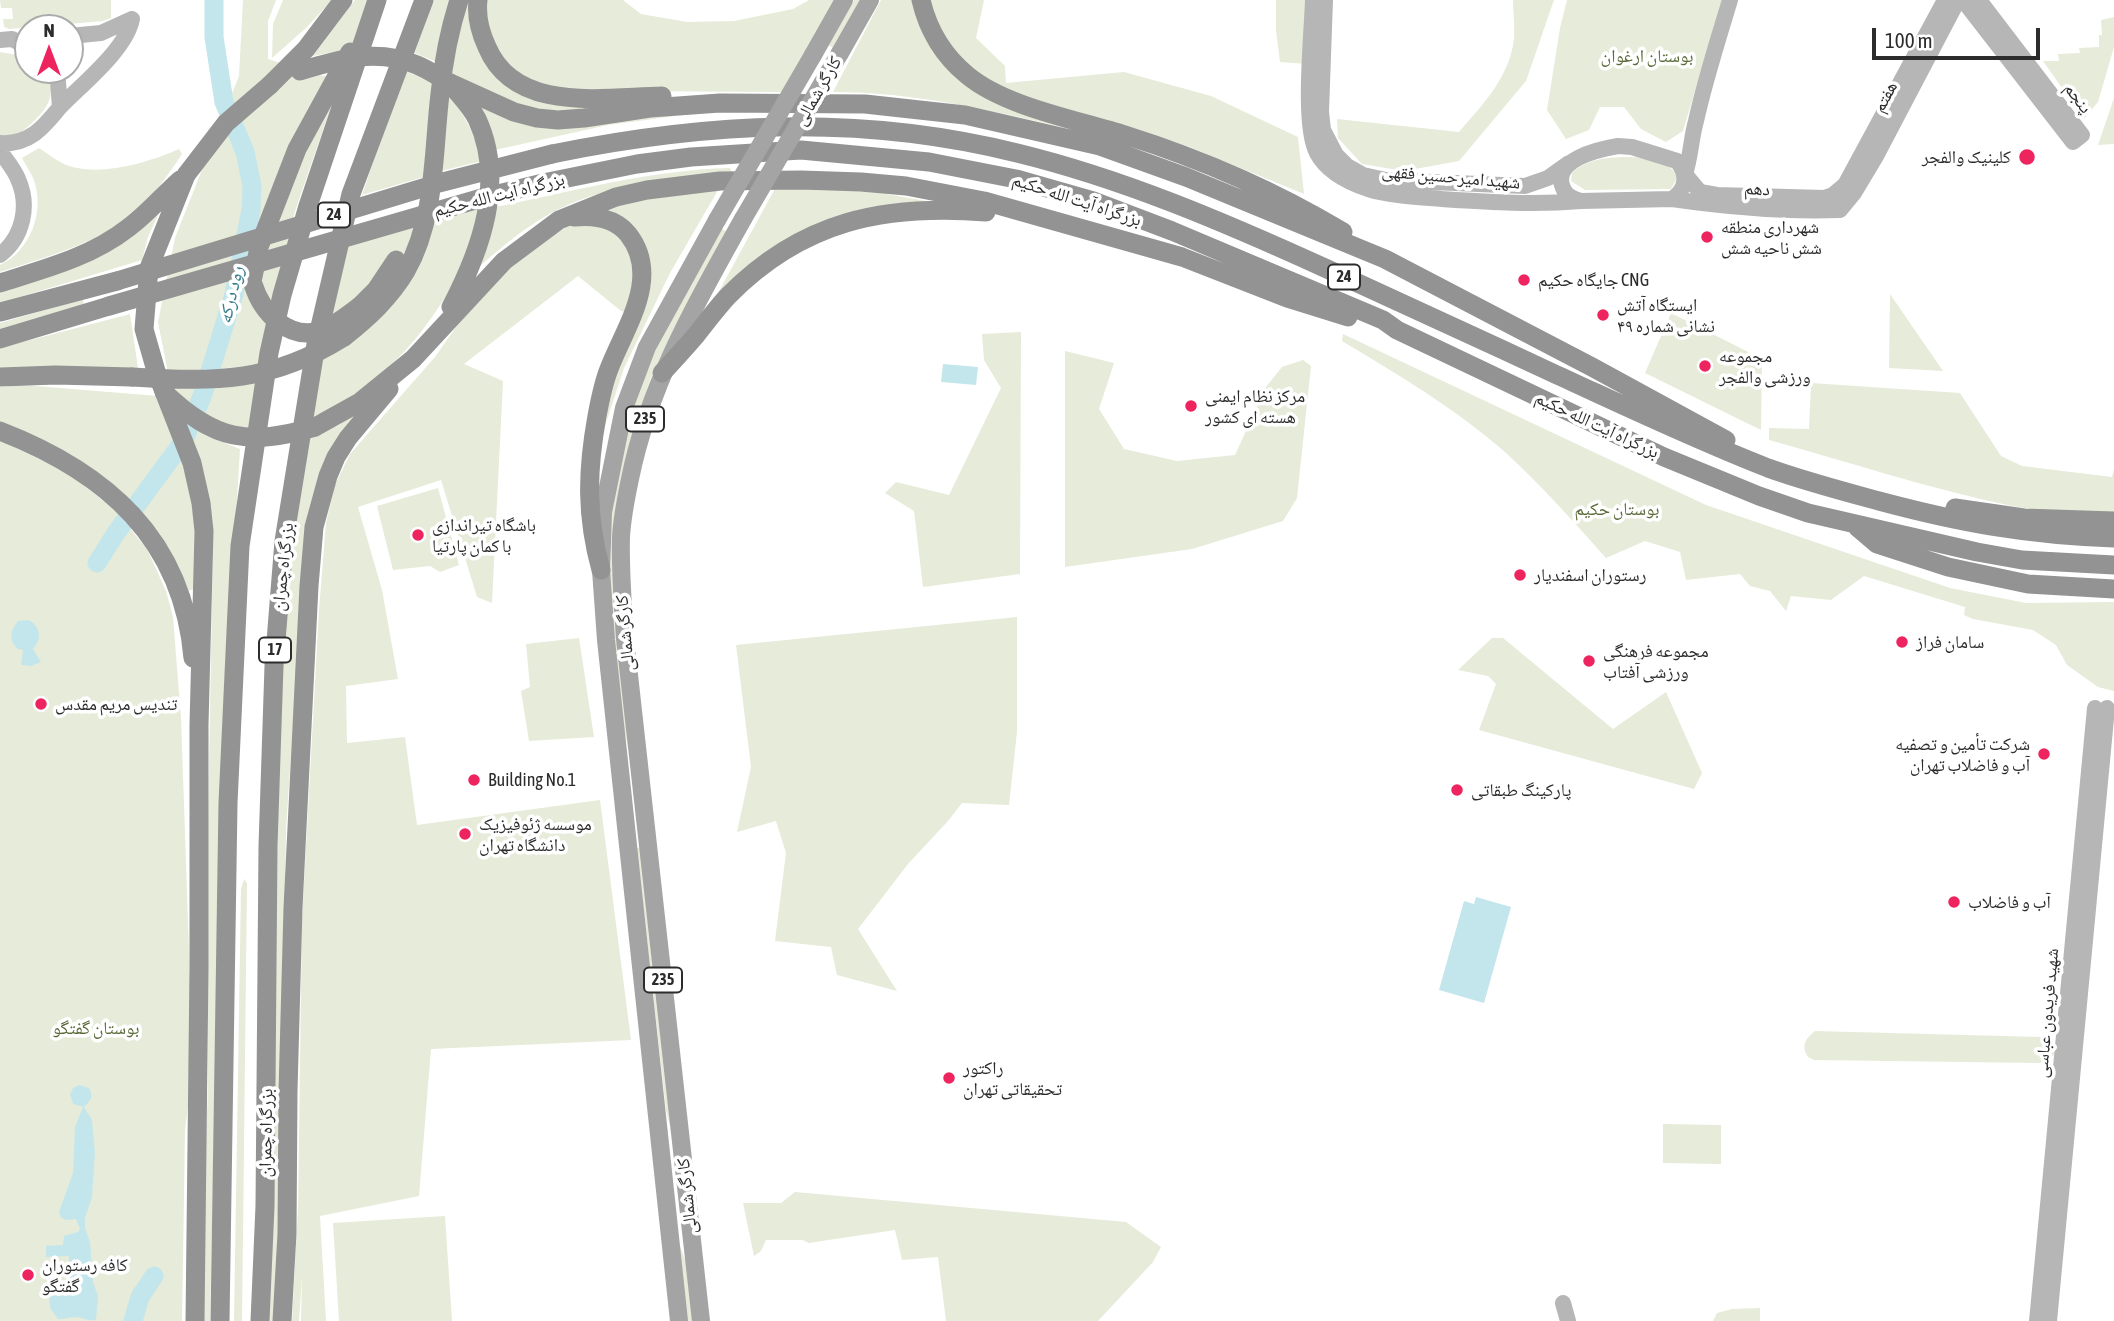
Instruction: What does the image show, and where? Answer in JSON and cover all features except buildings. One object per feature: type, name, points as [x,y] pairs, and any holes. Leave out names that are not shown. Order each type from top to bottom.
[{"type":"highway","points":[[0,283],[78,257],[109,242],[129,228],[186,175],[226,123],[306,49],[343,0]]},
{"type":"highway","name":"بزرگراه چمران","points":[[260,1321],[266,1178],[268,846],[274,666],[284,541],[316,344],[351,194],[424,0]]},
{"type":"highway","points":[[0,377],[56,375],[186,380],[240,377],[302,361],[344,337],[368,318],[405,271],[419,239],[431,181],[440,92],[459,0]]},
{"type":"highway","points":[[478,0],[478,21],[495,63],[513,81],[531,90],[564,97],[698,96],[754,101],[865,104],[946,112],[1088,144],[1186,177],[1385,259]]},
{"type":"highway","points":[[921,0],[931,32],[943,49],[968,75],[984,86],[1020,102],[1202,161],[1304,209],[1385,259],[1712,432],[1771,469]]},
{"type":"highway","points":[[373,9],[297,149],[259,247],[253,284],[259,302],[268,314],[286,327],[304,332],[322,330],[360,306],[391,270],[431,181]]},
{"type":"highway","name":"17","points":[[220,1321],[228,803],[240,547],[268,353],[282,295],[308,206],[373,9]]},
{"type":"highway","points":[[270,85],[300,71],[358,56],[376,56],[418,65],[514,112],[558,120],[650,108],[754,101]]},
{"type":"highway","points":[[439,329],[468,275],[484,234],[490,181],[489,154],[479,123],[450,83]]},
{"type":"highway","name":"بزرگراه آیت الله حکیم","points":[[0,312],[117,281],[439,183],[552,154],[633,138],[699,130],[782,125],[867,129],[951,139],[1017,153],[1104,178],[1281,248],[1680,432],[1771,469],[1947,519],[2021,532],[2114,538]]},
{"type":"highway","name":"بزرگراه آیت الله حکیم","points":[[0,338],[482,198],[637,163],[801,150],[929,162],[1016,179],[1093,201],[1172,231],[1370,315],[1664,457],[1808,513],[1937,544],[2011,558],[2114,565]]},
{"type":"highway","points":[[186,175],[153,253],[146,287],[146,341],[192,463],[204,531],[199,725],[195,1321]]},
{"type":"highway","points":[[282,1321],[287,1234],[293,908],[314,527],[321,496],[336,457],[348,438],[439,329],[504,261],[559,220],[616,197],[647,190],[720,181],[801,180],[906,186],[984,201],[1182,257],[1287,298],[1397,330]]},
{"type":"highway","points":[[662,373],[726,298],[753,273],[778,254],[820,232],[899,210],[959,209],[1040,216]]},
{"type":"highway","points":[[559,220],[596,217],[621,227],[636,247],[642,269],[639,298],[609,370],[596,420],[589,517],[601,570]]},
{"type":"highway","points":[[164,392],[179,407],[205,425],[225,434],[269,438],[315,427],[360,402],[413,359]]},
{"type":"highway","points":[[0,431],[45,450],[79,469],[126,507],[149,533],[170,568],[180,592],[193,651],[199,725]]},
{"type":"highway","points":[[1878,501],[1911,502],[2024,518],[2114,521]]},
{"type":"highway","points":[[1854,524],[1877,544],[1948,567],[2028,584],[2114,589]]},
{"type":"main road","name":"کارگر شمالی","points":[[679,1321],[601,570],[603,512],[624,408],[648,347],[844,0]]},
{"type":"main road","name":"کارگر شمالی","points":[[701,1321],[625,639],[621,535],[635,453],[662,373],[689,315],[870,0]]},
{"type":"main road","points":[[621,781],[640,778]]},
{"type":"street","name":"شهید امیرحسین فقهی","points":[[1313,0],[1311,137],[1317,154],[1345,180],[1371,190],[1499,203],[1672,199]]},
{"type":"street","name":"شهید امیرحسین فقهی","points":[[1325,0],[1321,111],[1323,131],[1336,155],[1363,175],[1386,180],[1525,186],[1548,178],[1569,163],[1599,150],[1618,146],[1655,153]]},
{"type":"street","points":[[1672,199],[1683,189],[1692,136],[1730,0]]},
{"type":"street","name":"هفتم","points":[[1837,202],[1945,0]]},
{"type":"street","name":"هفتم","points":[[1837,202],[1854,193],[1875,158],[1958,0]]},
{"type":"street","name":"پنجم","points":[[1964,0],[2073,142],[2082,135],[1979,0]]},
{"type":"street","points":[[84,35],[101,33],[132,19],[129,30],[114,52],[84,83]]},
{"type":"street","points":[[58,84],[60,107]]},
{"type":"street","points":[[0,143],[20,143],[29,139],[45,126],[83,84]]},
{"type":"street","points":[[1655,153],[1669,152],[1692,136]]},
{"type":"street","points":[[0,151],[18,178],[24,196],[24,211],[12,244],[0,254]]},
{"type":"street","name":"دهم","points":[[1655,153],[1677,161],[1700,192],[1717,195],[1824,198],[1837,202]]},
{"type":"street","points":[[1569,163],[1561,175],[1561,182],[1567,195],[1581,201]]},
{"type":"street","name":"دهم","points":[[1672,199],[1731,207],[1807,211],[1837,202]]},
{"type":"street","name":"شهید فریدون عباسی","points":[[2044,1314],[2101,708]]},
{"type":"street","points":[[1563,1303],[1568,1321]]},
{"type":"green space","points":[[0,0],[111,0],[111,18],[84,23],[84,14],[14,14],[14,29],[9,29],[4,27],[3,19],[13,19],[12,8],[1,8]]},
{"type":"green space","points":[[243,0],[276,0],[268,21],[268,59],[317,75],[341,78],[295,211],[262,365],[168,373],[158,322],[175,238],[239,76]]},
{"type":"green space","points":[[283,0],[332,0],[272,58],[273,24]]},
{"type":"green space","points":[[355,0],[371,0],[356,48],[313,56]]},
{"type":"green space","points":[[434,0],[453,0],[439,63],[410,51]]},
{"type":"green space","points":[[465,0],[474,0],[490,65],[587,101],[600,112],[532,112],[471,85],[449,71]]},
{"type":"green space","points":[[483,0],[623,0],[641,14],[687,22],[734,21],[793,9],[809,0],[838,0],[783,92],[535,88],[494,56]]},
{"type":"green space","points":[[854,0],[860,0],[833,48],[828,45]]},
{"type":"green space","points":[[881,0],[912,0],[924,37],[935,52],[1066,128],[922,99],[833,92]]},
{"type":"green space","points":[[925,0],[984,0],[976,38],[1005,66],[1006,83],[1124,72],[1211,96],[1298,137],[1304,194],[1187,146],[1051,106],[991,85],[957,54],[937,28]]},
{"type":"green space","points":[[1276,0],[1309,0],[1307,64],[1280,62]]},
{"type":"green space","points":[[1513,0],[1554,0],[1526,81],[1459,161],[1404,171],[1362,164],[1338,138],[1337,119],[1459,132],[1494,90],[1507,66],[1514,39]]},
{"type":"green space","name":"بوستان ارغوان","points":[[1567,0],[1722,0],[1683,131],[1666,142],[1641,129],[1624,107],[1600,107],[1589,130],[1566,139],[1547,110]]},
{"type":"green space","points":[[2114,17],[2114,47],[2098,102],[2084,119],[2043,61],[2059,61],[2058,54],[2080,53],[2079,48],[2099,47],[2099,35],[2102,35],[2101,20]]},
{"type":"green space","points":[[0,52],[14,54],[14,84],[50,84],[51,91],[45,108],[32,123],[16,137],[0,136]]},
{"type":"green space","points":[[404,70],[435,84],[427,176],[362,195]]},
{"type":"green space","points":[[446,92],[468,124],[482,161],[437,172]]},
{"type":"green space","points":[[2114,98],[2114,144],[2098,145]]},
{"type":"green space","points":[[480,106],[639,115],[698,113],[608,125],[495,150]]},
{"type":"green space","points":[[39,148],[62,163],[89,170],[137,164],[179,149],[182,154],[148,200],[119,224],[70,248],[0,272],[0,265],[20,250],[33,228],[38,203],[37,190],[22,158]]},
{"type":"green space","points":[[1622,157],[1660,162],[1678,176],[1671,189],[1585,190],[1571,181],[1572,173],[1589,162]]},
{"type":"green space","points":[[730,168],[733,175],[630,187],[570,204],[534,223],[481,265],[496,207],[642,177]]},
{"type":"green space","points":[[721,185],[670,273],[624,368],[605,426],[600,426],[643,256],[600,215],[625,203]]},
{"type":"green space","points":[[777,185],[863,190],[932,202],[912,203],[744,271],[718,293]]},
{"type":"green space","points":[[164,202],[148,237],[142,260],[0,303],[0,290]]},
{"type":"green space","points":[[483,206],[473,241],[456,278],[424,328],[405,351],[361,390],[310,418],[318,360],[432,221]]},
{"type":"green space","points":[[593,221],[626,238],[636,278],[627,312],[621,311],[578,276],[464,364],[503,381],[492,603],[477,597],[441,480],[358,507],[382,590],[398,679],[346,686],[347,743],[405,737],[417,825],[600,800],[631,1040],[431,1049],[419,1196],[320,1216],[326,1321],[301,1321],[302,1276],[299,1321],[292,1321],[298,1208],[302,920],[319,610],[326,523],[335,485],[350,454],[435,357],[469,308],[520,254],[572,224]]},
{"type":"green space","points":[[419,224],[411,246],[324,342],[344,247]]},
{"type":"green space","points":[[722,229],[728,232],[673,330],[650,380],[622,481],[630,755],[621,716],[608,588],[610,513],[629,416],[646,372],[661,337]]},
{"type":"green space","points":[[1890,294],[1943,371],[1889,368]]},
{"type":"green space","points":[[83,299],[84,307],[0,331],[0,323]]},
{"type":"green space","name":"مجموعه ورزشی والفجر","points":[[1671,313],[1762,359],[1761,430],[1645,373]]},
{"type":"green space","points":[[130,314],[138,368],[0,373],[0,348]]},
{"type":"green space","points":[[1021,332],[1020,574],[923,587],[914,511],[885,493],[896,482],[949,495],[1001,388],[984,360],[982,334]]},
{"type":"green space","name":"بوستان حکیم","points":[[1343,334],[1706,505],[1950,588],[2026,603],[2114,602],[2114,691],[2098,687],[2067,665],[2056,645],[2033,630],[1973,619],[1964,615],[1965,607],[1864,576],[1831,600],[1791,596],[1786,611],[1770,591],[1750,586],[1740,574],[1686,580],[1680,552],[1645,541],[1606,558],[1506,453],[1447,407],[1342,341]]},
{"type":"green space","points":[[1065,351],[1114,363],[1099,409],[1124,449],[1177,461],[1235,455],[1266,387],[1282,367],[1303,360],[1311,366],[1297,498],[1283,521],[1192,549],[1065,567]]},
{"type":"green space","points":[[262,380],[257,429],[220,424],[182,399],[175,388]]},
{"type":"green space","points":[[1811,383],[1960,393],[2001,456],[2022,466],[2112,477],[2114,469],[2114,514],[2012,506],[1769,440],[1769,428],[1809,429]]},
{"type":"green space","points":[[23,385],[158,396],[182,457],[192,495],[195,530],[194,589],[187,591],[150,524],[0,427],[0,387]]},
{"type":"green space","points":[[378,399],[332,455],[295,694],[286,829],[282,1148],[274,1321],[265,1321],[279,734],[287,598],[307,438],[337,426]]},
{"type":"green space","points":[[177,412],[204,435],[240,449],[222,756],[210,1321],[203,1321],[202,1238],[208,1089],[208,821],[213,544]]},
{"type":"green space","name":"بوستان گفتگو","points":[[0,440],[70,474],[118,513],[148,551],[166,591],[173,617],[181,718],[193,1067],[185,1130],[182,1321],[0,1321]]},
{"type":"green space","name":"باشگاه تیراندازی با کمان پارتیا","points":[[438,488],[459,565],[440,572],[430,566],[393,570],[377,506]]},
{"type":"green space","points":[[1017,617],[1017,732],[1009,805],[962,803],[908,864],[858,929],[897,991],[837,975],[831,947],[775,941],[786,853],[776,821],[737,832],[751,767],[736,645]]},
{"type":"green space","points":[[579,638],[594,737],[529,741],[521,691],[530,687],[526,644]]},
{"type":"green space","points":[[1492,638],[1503,638],[1613,729],[1666,692],[1702,773],[1694,789],[1479,730],[1496,684],[1488,676],[1458,670]]},
{"type":"green space","points":[[645,847],[672,1135],[666,1110],[637,848]]},
{"type":"green space","points":[[244,879],[247,883],[242,1321],[234,1321],[241,889]]},
{"type":"green space","points":[[1815,1031],[2041,1037],[2053,1044],[2054,1055],[2046,1062],[2039,1063],[1814,1060],[1808,1057],[1805,1046]]},
{"type":"green space","points":[[1663,1124],[1721,1125],[1721,1164],[1663,1163]]},
{"type":"green space","points":[[795,1192],[1126,1222],[1161,1247],[1153,1262],[1098,1321],[946,1321],[938,1257],[902,1260],[895,1230],[809,1243],[803,1240],[766,1240],[761,1251],[754,1256],[743,1203],[781,1203]]},
{"type":"green space","points":[[445,1216],[452,1321],[339,1321],[333,1223]]},
{"type":"green space","points":[[680,1246],[687,1265],[693,1321],[686,1321],[678,1249]]},
{"type":"green space","points":[[1760,1308],[1760,1321],[1713,1321],[1717,1313],[1732,1309]]},
{"type":"water","points":[[943,364],[978,367],[976,385],[941,382]]},
{"type":"water","points":[[29,620],[38,630],[38,641],[33,649],[41,662],[31,666],[21,665],[23,650],[18,649],[11,635],[18,621]]},
{"type":"water","points":[[1476,897],[1511,907],[1484,1003],[1439,990],[1464,901],[1474,904]]},
{"type":"water","points":[[79,1085],[89,1088],[91,1094],[90,1101],[84,1107],[92,1120],[95,1153],[92,1197],[85,1218],[85,1228],[90,1242],[93,1282],[98,1296],[96,1320],[75,1317],[58,1319],[50,1308],[49,1296],[68,1295],[69,1256],[46,1257],[46,1246],[63,1245],[64,1236],[80,1229],[76,1219],[61,1218],[59,1212],[73,1173],[75,1127],[83,1107],[73,1104],[70,1094],[73,1088]]},
{"type":"waterway","name":"رود درکه","points":[[97,563],[183,442],[203,394],[234,294],[251,210],[252,186],[245,152],[224,102],[214,37],[214,0]]},
{"type":"waterway","name":"رود درکه","points":[[133,1321],[140,1297],[154,1276]]},
{"type":"place","name":"کلینیک والفجر","points":[[2027,157]]},
{"type":"place","name":"شهرداری منطقه شش ناحیه شش","points":[[1707,237]]},
{"type":"place","name":"جایگاه حکیم CNG","points":[[1524,280]]},
{"type":"place","name":"ایستگاه آتش نشانی شماره ۴۹","points":[[1603,315]]},
{"type":"place","name":"مجموعه ورزشی والفجر","points":[[1705,366]]},
{"type":"place","name":"مرکز نظام ایمنی هسته ای کشور","points":[[1191,406]]},
{"type":"place","name":"باشگاه تیراندازی با کمان پارتیا","points":[[418,535]]},
{"type":"place","name":"رستوران اسفندیار","points":[[1520,575]]},
{"type":"place","name":"سامان فراز","points":[[1902,642]]},
{"type":"place","name":"مجموعه فرهنگی ورزشی آفتاب","points":[[1589,661]]},
{"type":"place","name":"تندیس مریم مقدس","points":[[41,704]]},
{"type":"place","name":"شركت تأمين و تصفيه آب و فاضلاب تهران","points":[[2044,754]]},
{"type":"place","name":"Building No.1","points":[[474,780]]},
{"type":"place","name":"پارکینگ طبقاتی","points":[[1457,790]]},
{"type":"place","name":"موسسه ژئوفیزیک دانشگاه تهران","points":[[465,834]]},
{"type":"place","name":"آب و فاضلاب","points":[[1954,902]]},
{"type":"place","name":"راکتور تحقیقاتی تهران","points":[[949,1078]]},
{"type":"place","name":"کافه رستوران گفتگو","points":[[28,1275]]}]
